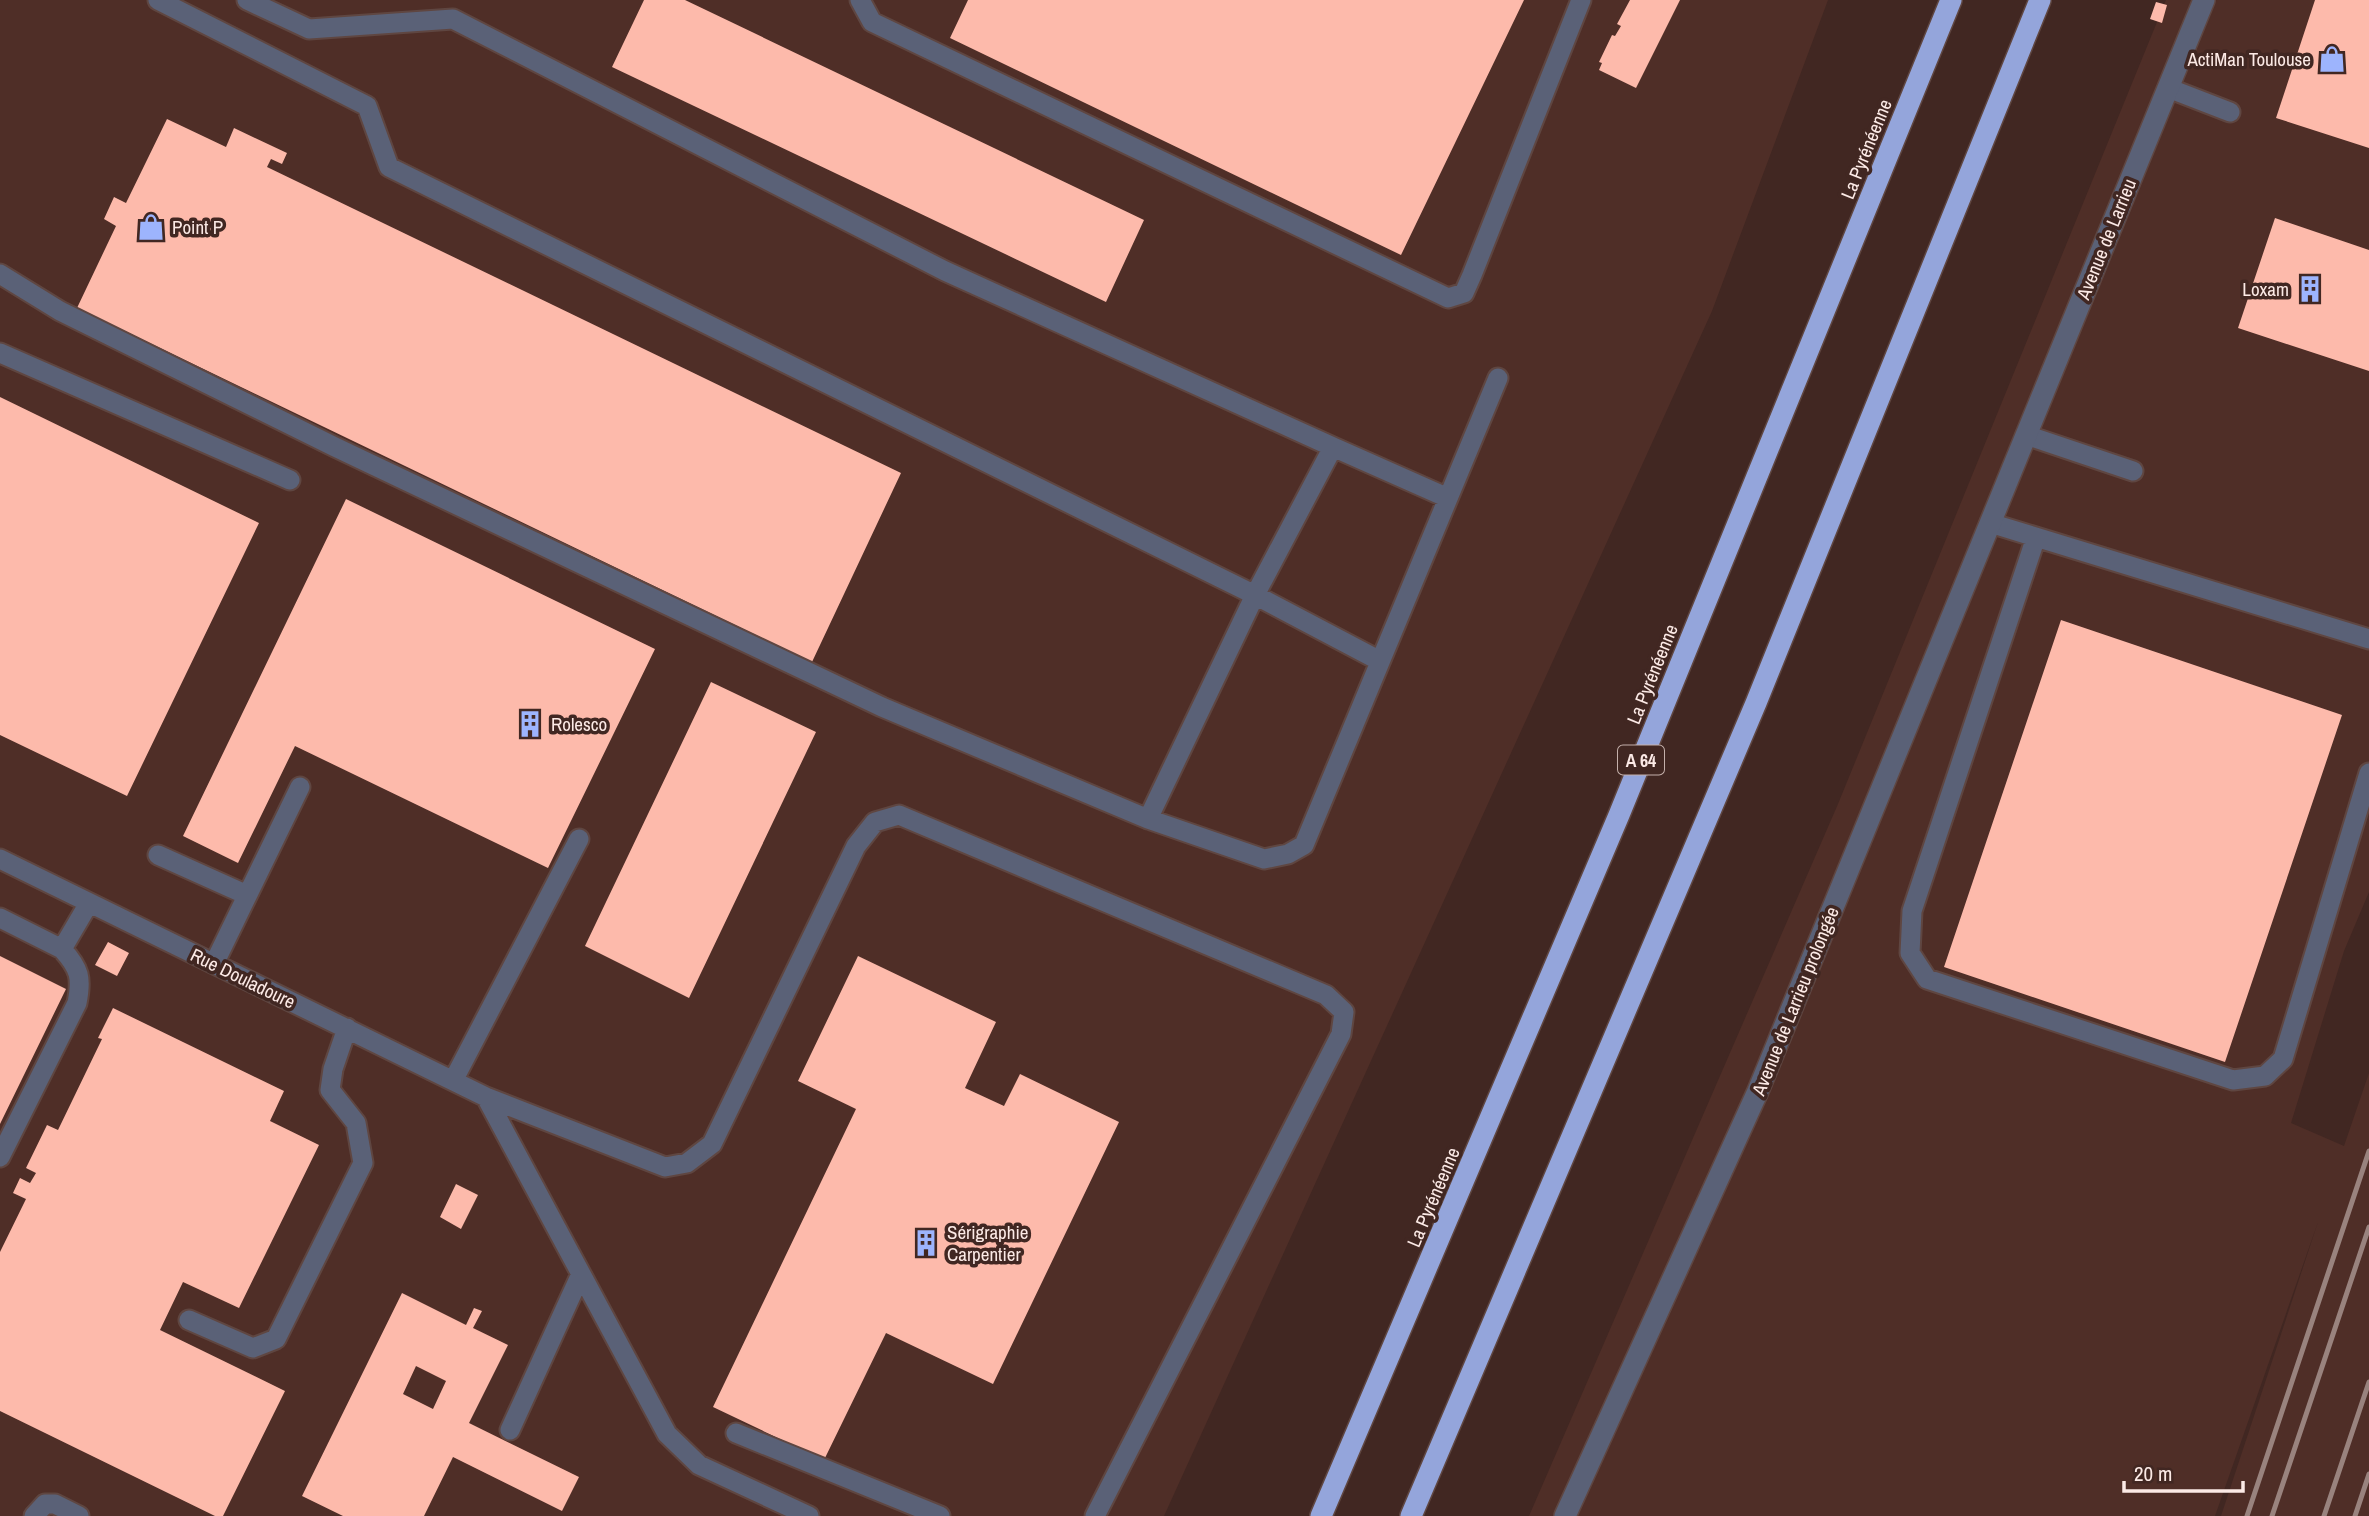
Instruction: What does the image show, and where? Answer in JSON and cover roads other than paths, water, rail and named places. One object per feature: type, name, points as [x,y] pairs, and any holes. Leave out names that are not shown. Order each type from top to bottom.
[{"type":"highway","name":"La Pyrénéenne","points":[[1321,1516],[1619,816],[1951,0]]},
{"type":"highway","points":[[1411,1516],[1756,703],[2040,0]]},
{"type":"street","name":"Avenue de Larrieu","points":[[2008,479],[2204,0]]},
{"type":"street","name":"Avenue de Larrieu prolongée","points":[[1565,1516],[1758,1091],[2008,479]]},
{"type":"lane","points":[[247,0],[309,29],[453,19],[945,271],[1448,498]]},
{"type":"lane","points":[[860,0],[872,22],[1448,298],[1464,293],[1581,0]]},
{"type":"lane","points":[[166,2],[366,106],[389,167],[1255,595],[1380,661]]},
{"type":"lane","points":[[2168,88],[2230,112]]},
{"type":"lane","points":[[0,274],[60,311],[422,489],[882,707],[1148,819],[1264,859],[1289,854],[1304,845],[1498,378]]},
{"type":"lane","points":[[0,353],[290,480]]},
{"type":"lane","points":[[2026,435],[2133,471]]},
{"type":"lane","points":[[1148,819],[1255,595],[1333,447]]},
{"type":"lane","points":[[1990,523],[2369,639]]},
{"type":"lane","points":[[2036,537],[1912,911],[1910,953],[1927,979],[2233,1080],[2264,1076],[2283,1059],[2369,773]]},
{"type":"lane","points":[[214,964],[300,787]]},
{"type":"lane","name":"Rue Douladoure","points":[[0,859],[486,1097],[665,1167],[687,1163],[712,1144],[856,846],[875,822],[899,815],[1326,995],[1344,1012],[1341,1034],[1095,1516]]},
{"type":"lane","points":[[454,1079],[579,839]]},
{"type":"lane","points":[[158,855],[247,895]]},
{"type":"lane","points":[[62,949],[89,903]]},
{"type":"lane","points":[[0,918],[62,949],[81,980],[77,1003],[0,1157]]},
{"type":"lane","points":[[189,1320],[253,1348],[276,1339],[363,1163],[356,1123],[330,1090],[333,1069],[347,1028]]},
{"type":"lane","points":[[486,1097],[667,1434],[699,1465],[799,1514]]},
{"type":"lane","points":[[510,1430],[581,1274]]},
{"type":"lane","points":[[736,1433],[940,1516]]},
{"type":"lane","points":[[33,1516],[46,1504],[55,1504],[79,1516]]},
{"type":"railway","points":[[2247,1516],[2369,1151]]},
{"type":"railway","points":[[2272,1516],[2369,1227]]},
{"type":"railway","points":[[2324,1516],[2369,1382]]},
{"type":"railway","points":[[2355,1516],[2369,1474]]},
{"type":"place","name":"ActiMan Toulouse","points":[[2332,59]]},
{"type":"place","name":"Point P","points":[[151,227]]},
{"type":"place","name":"Loxam","points":[[2310,289]]},
{"type":"place","name":"Rolesco","points":[[530,724]]},
{"type":"place","name":"Sérigraphie Carpentier","points":[[926,1243]]}]
